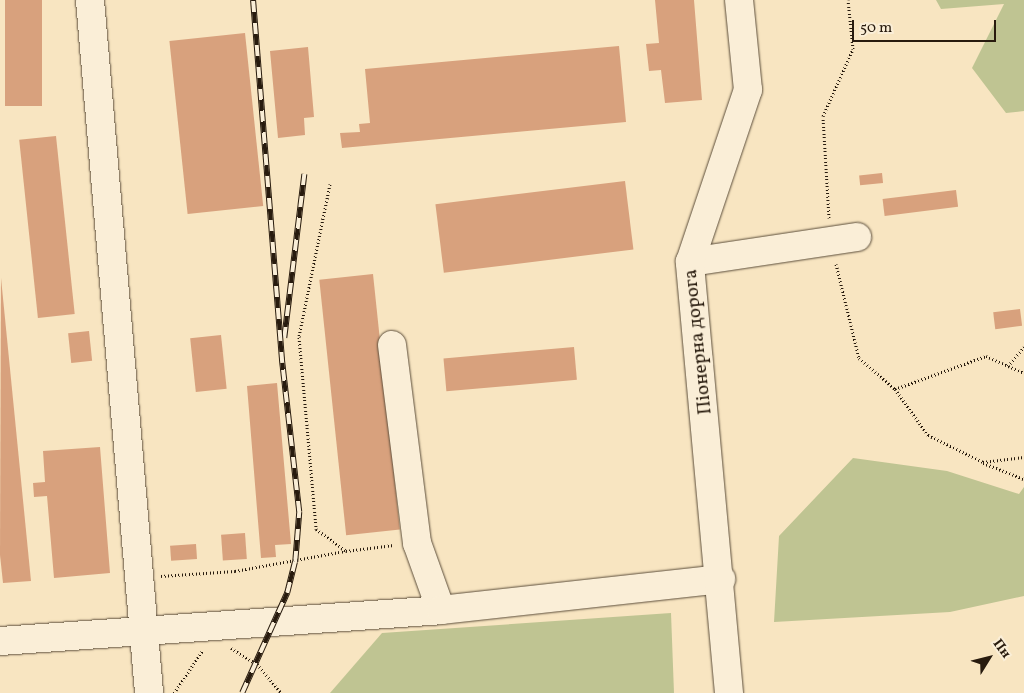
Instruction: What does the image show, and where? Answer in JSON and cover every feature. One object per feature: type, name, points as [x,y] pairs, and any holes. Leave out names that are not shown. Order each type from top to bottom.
[{"type":"street","points":[[90,0],[149,693]]},
{"type":"street","name":"Піонерна дорога","points":[[729,693],[721,579],[690,262],[748,90],[739,0]]},
{"type":"street","points":[[690,262],[857,237]]},
{"type":"street","points":[[392,345],[417,542],[441,610]]},
{"type":"street","points":[[0,641],[441,610],[721,579]]},
{"type":"path","points":[[848,0],[853,49],[824,116],[831,241],[859,358],[895,389],[928,435],[983,462],[1024,479]]},
{"type":"path","points":[[330,184],[299,337],[316,529],[346,551]]},
{"type":"path","points":[[1008,366],[1024,346]]},
{"type":"path","points":[[895,389],[986,356],[1024,373]]},
{"type":"path","points":[[983,462],[1024,457]]},
{"type":"path","points":[[140,578],[295,562],[346,551],[417,542]]},
{"type":"path","points":[[275,623],[295,562]]},
{"type":"path","points":[[174,693],[212,637],[196,628]]},
{"type":"path","points":[[227,646],[257,664],[281,693]]},
{"type":"green space","points":[[936,0],[1024,0],[1024,111],[1006,113],[972,68],[1004,4],[941,9]]},
{"type":"green space","points":[[853,458],[947,471],[1019,494],[1024,487],[1024,596],[950,612],[774,622],[779,536]]},
{"type":"green space","points":[[671,613],[674,693],[330,693],[382,633]]},
{"type":"building","points":[[5,0],[42,0],[42,106],[5,106]]},
{"type":"building","points":[[655,0],[694,0],[702,100],[665,103],[661,70],[649,71],[646,44],[659,43]]},
{"type":"building","points":[[245,33],[263,206],[188,214],[169,41]]},
{"type":"building","points":[[619,46],[626,122],[342,148],[340,133],[360,132],[359,124],[370,123],[365,69]]},
{"type":"building","points":[[308,47],[314,117],[304,118],[305,135],[278,138],[270,51]]},
{"type":"building","points":[[56,136],[75,314],[38,318],[19,140]]},
{"type":"building","points":[[882,173],[883,183],[860,185],[859,175]]},
{"type":"building","points":[[625,181],[633,249],[444,273],[435,204]]},
{"type":"building","points":[[956,190],[958,207],[885,216],[883,199]]},
{"type":"building","points":[[373,274],[400,530],[346,535],[319,280]]},
{"type":"building","points":[[1,278],[31,581],[3,583],[0,555]]},
{"type":"building","points":[[1020,309],[1022,326],[995,329],[993,312]]},
{"type":"building","points":[[89,331],[92,361],[71,363],[68,333]]},
{"type":"building","points":[[221,335],[227,389],[196,392],[190,338]]},
{"type":"building","points":[[574,347],[577,380],[446,391],[443,358]]},
{"type":"building","points":[[277,383],[291,544],[275,545],[276,557],[261,558],[247,386]]},
{"type":"building","points":[[100,447],[110,573],[54,578],[47,496],[34,497],[33,483],[45,482],[43,451]]},
{"type":"building","points":[[245,533],[247,559],[223,561],[221,535]]},
{"type":"building","points":[[196,544],[197,559],[171,561],[170,546]]},
{"type":"railway","points":[[242,693],[287,593],[295,562],[299,512],[282,363],[253,0]]},
{"type":"railway","points":[[284,338],[304,174]]}]
